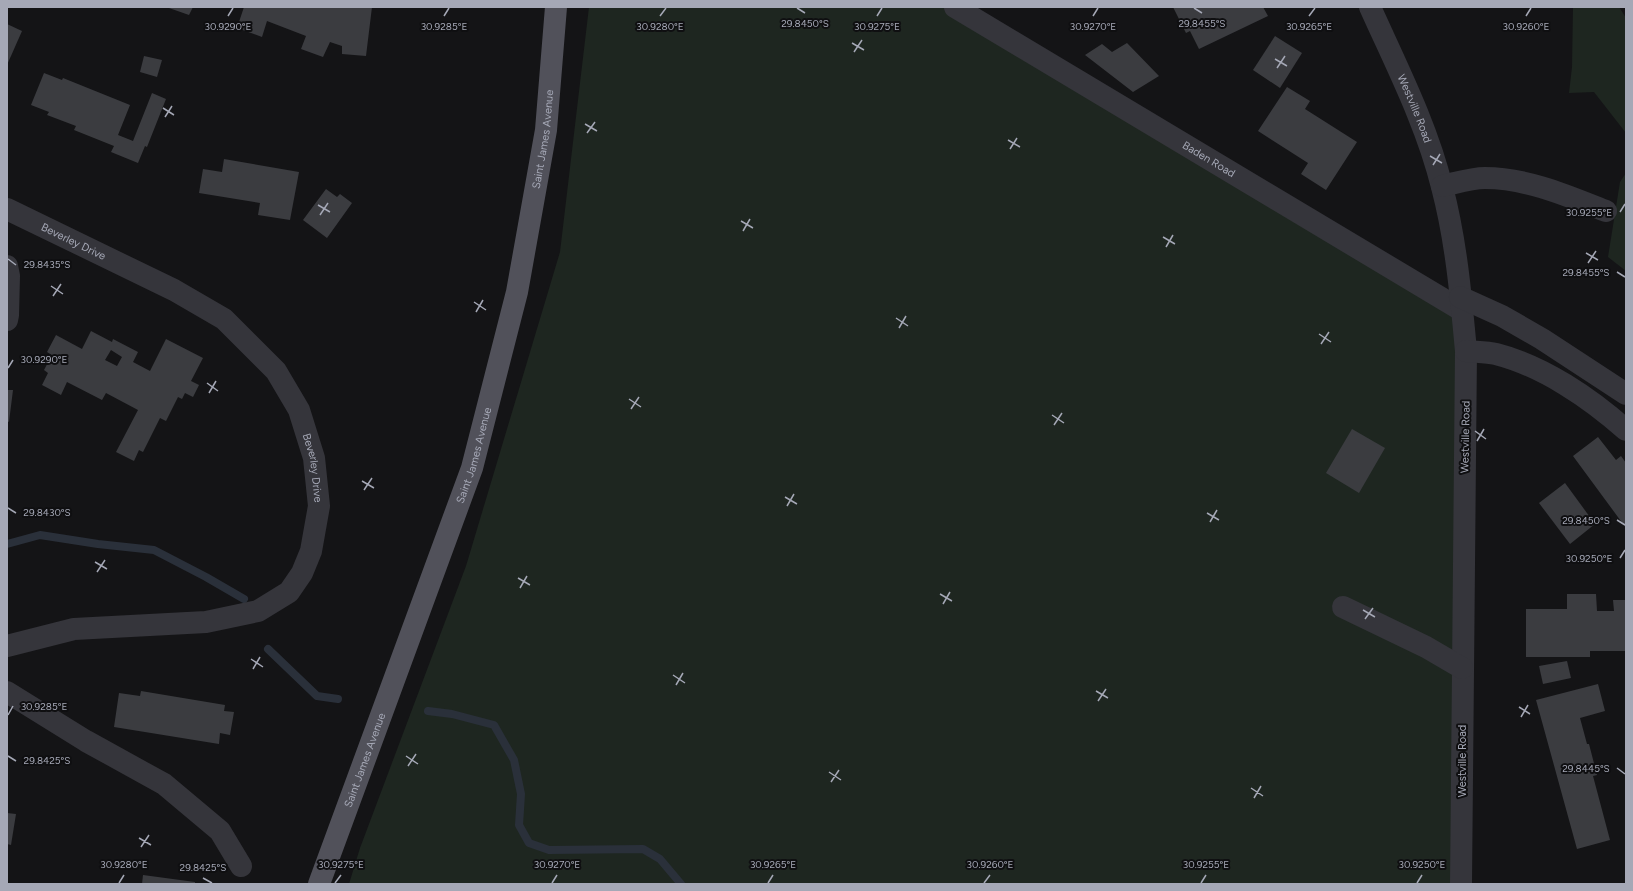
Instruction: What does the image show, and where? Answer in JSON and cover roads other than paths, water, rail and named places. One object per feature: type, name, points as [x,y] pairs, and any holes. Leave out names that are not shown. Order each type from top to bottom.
[{"type":"main road","name":"Saint James Avenue","points":[[319,884],[472,468],[517,292],[546,130],[556,7]]},
{"type":"street","name":"Baden Road","points":[[955,7],[1461,304],[1502,316],[1542,339],[1626,394]]},
{"type":"street","name":"Westville Road","points":[[1370,7],[1410,94],[1442,186],[1450,221],[1466,351],[1461,884]]},
{"type":"street","points":[[1442,186],[1484,178],[1511,181],[1550,189],[1606,211]]},
{"type":"street","name":"Beverley Drive","points":[[7,209],[174,290],[224,319],[276,371],[298,410],[314,458],[319,506],[311,551],[302,573],[289,592],[258,611],[206,622],[74,629],[7,646]]},
{"type":"street","points":[[7,266],[7,320]]},
{"type":"street","points":[[1466,351],[1496,354],[1535,367],[1575,392],[1626,430]]},
{"type":"street","points":[[1343,607],[1426,647],[1462,668]]},
{"type":"street","points":[[7,692],[86,741],[164,784],[220,831],[241,866]]},
{"type":"waterway","points":[[7,544],[40,535],[98,544],[154,550],[244,599]]},
{"type":"waterway","points":[[268,649],[317,696],[338,699]]},
{"type":"waterway","points":[[428,711],[452,714],[494,725],[514,760],[521,794],[519,825],[529,843],[549,850],[643,849],[660,859],[681,884]]}]
